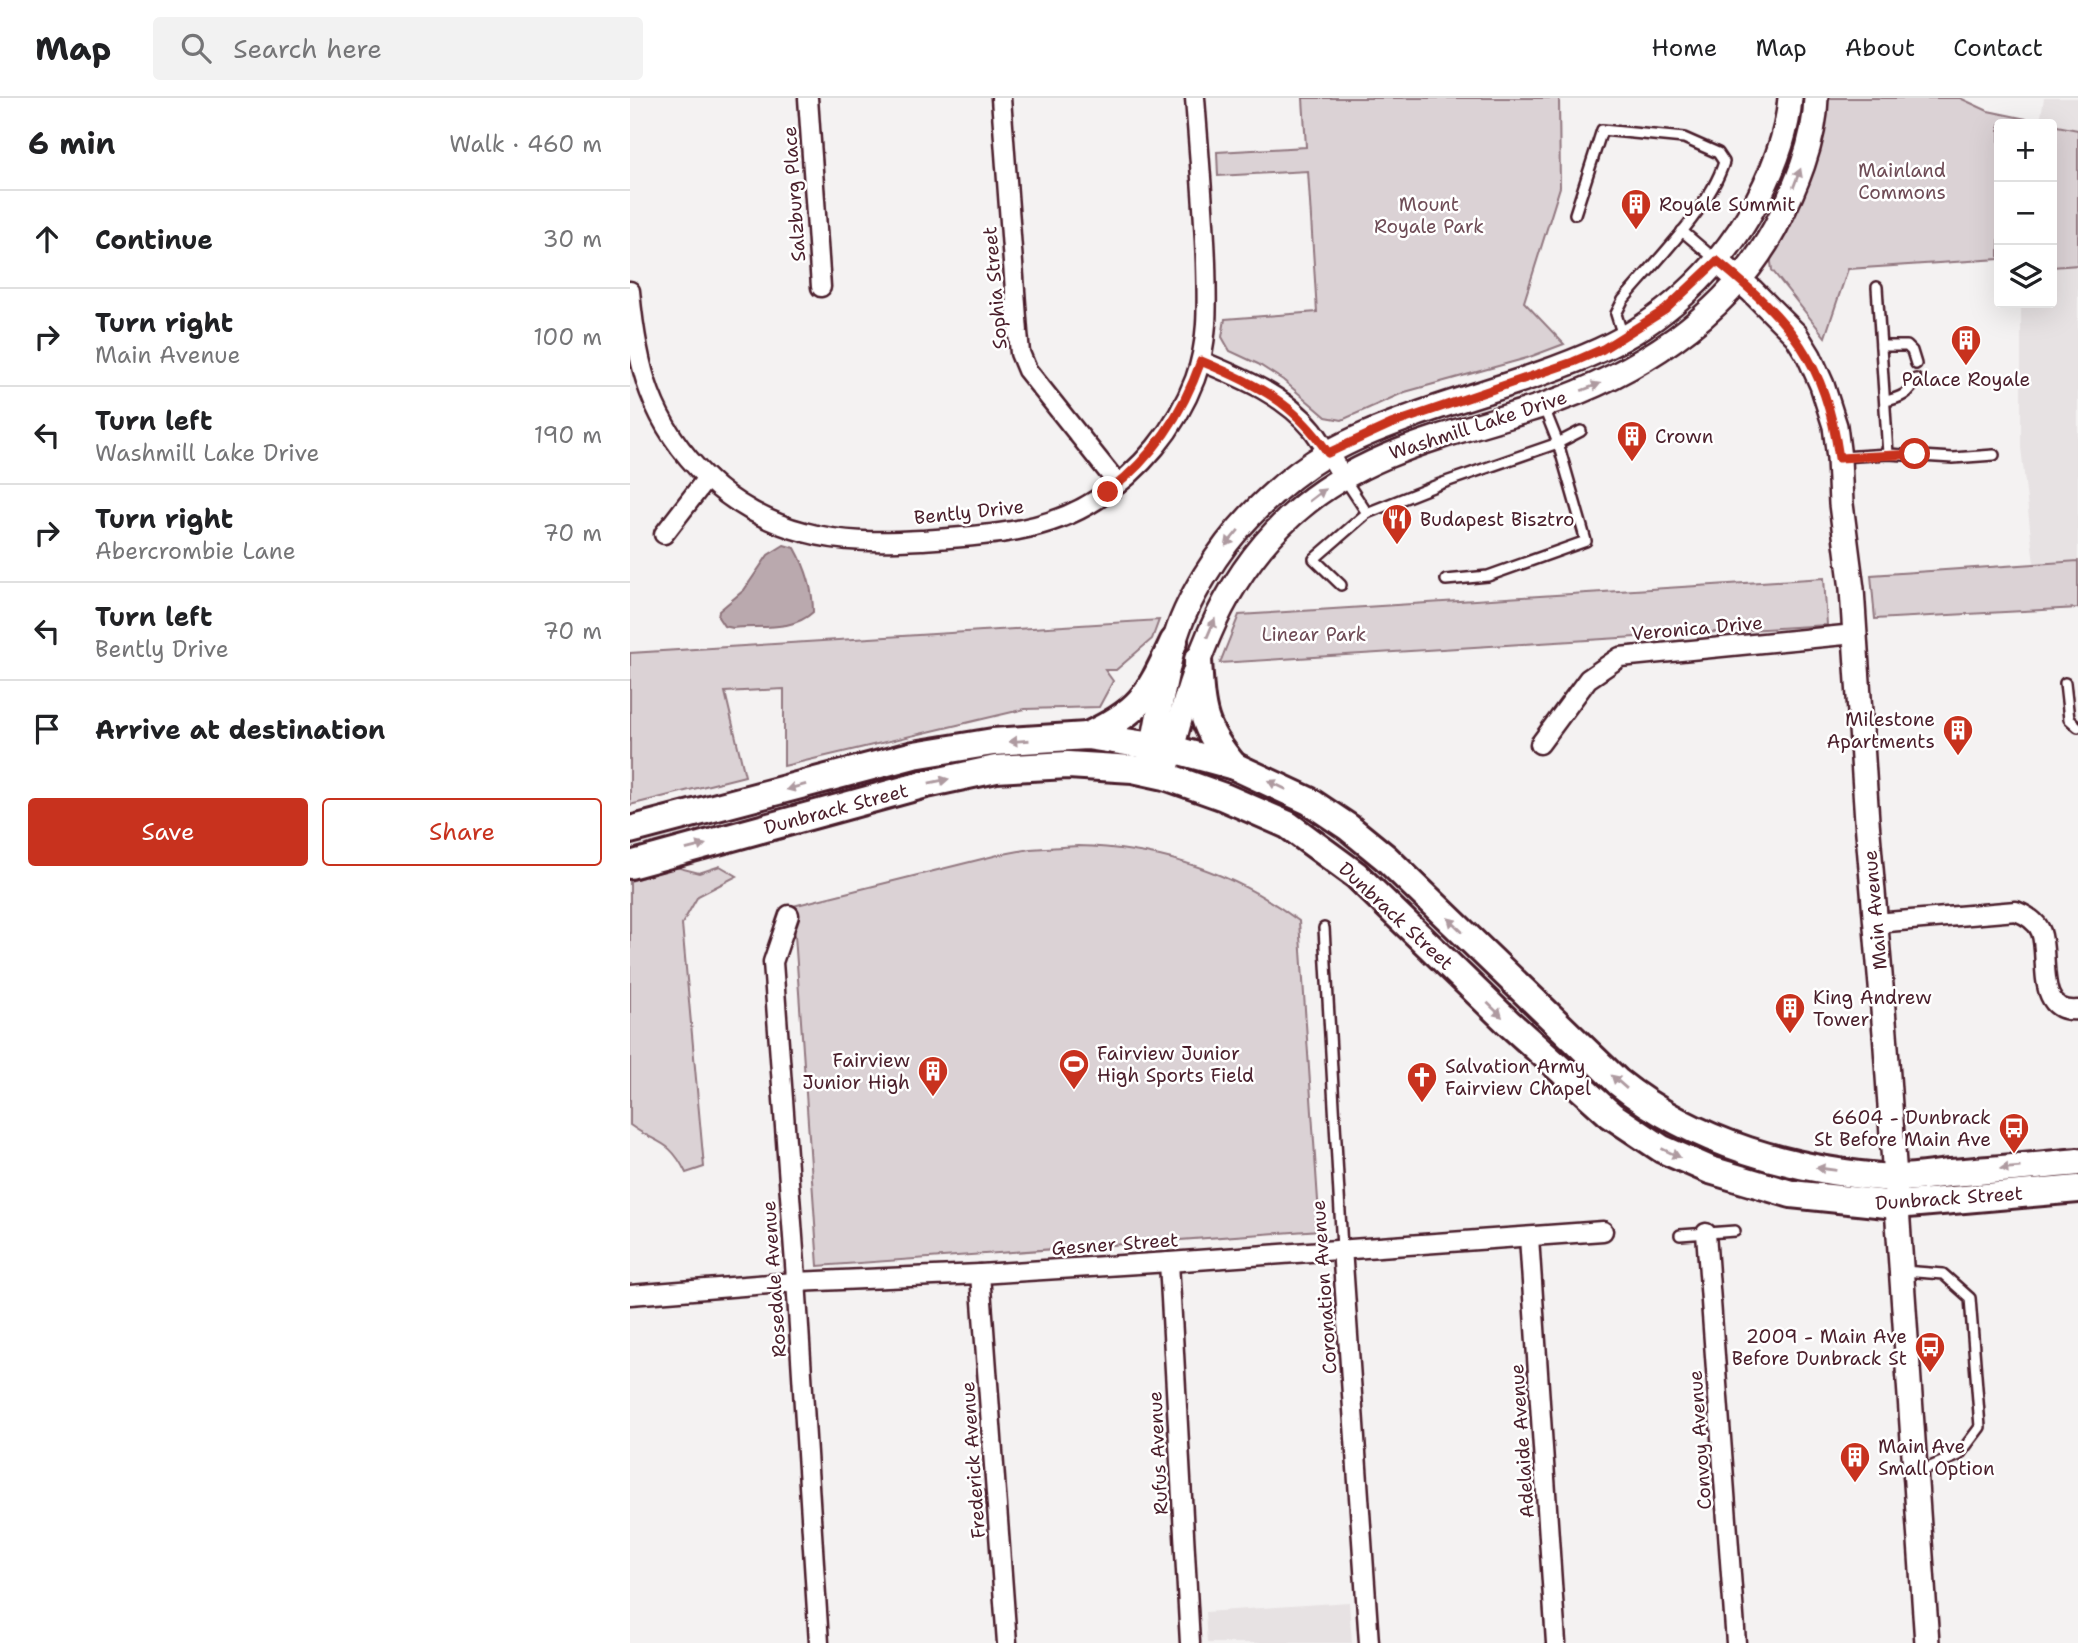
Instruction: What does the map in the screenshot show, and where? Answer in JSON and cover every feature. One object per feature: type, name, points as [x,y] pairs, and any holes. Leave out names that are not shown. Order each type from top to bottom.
[{"type":"main road","points":[[1087,736],[1123,718],[1144,698],[1174,641]]},
{"type":"main road","points":[[1198,660],[1201,708],[1207,727],[1216,744],[1234,766]]},
{"type":"main road","name":"Dunbrack Street","points":[[630,830],[914,755],[993,742],[1087,736],[1162,747],[1234,766],[1309,801],[1348,827],[1386,858],[1618,1082],[1642,1101],[1707,1136],[1751,1153],[1816,1168],[1894,1178],[2078,1162]]},
{"type":"main road","name":"Dunbrack Street","points":[[630,865],[926,784],[996,769],[1108,766],[1156,774],[1224,797],[1288,824],[1356,875],[1510,1024],[1611,1115],[1662,1149],[1710,1170],[1791,1194],[1867,1204],[1896,1205],[2078,1189]]},
{"type":"street","name":"Salzburg Place","points":[[808,98],[821,287]]},
{"type":"street","name":"Sophia Street","points":[[1001,98],[1022,360],[1041,388],[1118,484]]},
{"type":"street","name":"Bently Drive","points":[[630,291],[638,358],[649,391],[673,437],[707,478],[742,505],[789,528],[843,540],[881,542],[987,535],[1032,527],[1081,509],[1118,484],[1143,462],[1162,439],[1185,402],[1201,361],[1206,344],[1206,277],[1195,98]]},
{"type":"street","name":"Washmill Lake Drive","points":[[1156,774],[1162,747],[1174,641],[1204,576],[1249,517],[1279,488],[1328,453],[1391,424],[1573,362],[1624,337],[1665,310],[1717,261],[1738,234],[1771,172],[1782,141],[1790,98]]},
{"type":"street","name":"Washmill Lake Drive","points":[[1162,747],[1226,596],[1263,543],[1292,515],[1343,477],[1398,451],[1603,383],[1634,367],[1705,315],[1740,279],[1770,237],[1787,204],[1810,138],[1816,98]]},
{"type":"street","name":"Main Avenue","points":[[1717,261],[1740,279],[1796,335],[1822,385],[1835,426],[1841,504],[1852,589],[1927,1643]]},
{"type":"street","points":[[1201,361],[1274,395],[1293,410],[1312,429],[1343,477]]},
{"type":"street","points":[[664,534],[707,478]]},
{"type":"street","name":"Veronica Drive","points":[[1540,744],[1588,679],[1620,657],[1855,634]]},
{"type":"street","points":[[1876,923],[2016,911],[2033,920],[2041,931],[2049,996],[2057,1005],[2071,1011],[2078,1010]]},
{"type":"street","name":"Rosedale Avenue","points":[[789,915],[772,962],[819,1643]]},
{"type":"street","name":"Gesner Street","points":[[630,1295],[796,1282],[1168,1262],[1603,1231]]},
{"type":"street","name":"Convoy Avenue","points":[[1706,1233],[1736,1643]]},
{"type":"street","name":"Adelaide Avenue","points":[[1529,1237],[1556,1643]]},
{"type":"street","name":"Coronation Avenue","points":[[1342,1248],[1369,1643]]},
{"type":"street","name":"Rufus Avenue","points":[[1168,1262],[1190,1643]]},
{"type":"street","name":"Frederick Avenue","points":[[980,1273],[1007,1643]]},
{"type":"lane","points":[[1574,214],[1602,130],[1684,138],[1718,153],[1724,162],[1718,180],[1682,231],[1623,300],[1616,314],[1624,337]]},
{"type":"lane","points":[[1682,231],[1717,261]]},
{"type":"lane","points":[[1877,287],[1888,454]]},
{"type":"lane","points":[[1881,346],[1907,346],[1912,351],[1916,364]]},
{"type":"lane","points":[[1885,401],[1908,393],[1916,379]]},
{"type":"lane","points":[[1446,580],[1489,576],[1586,541],[1558,443],[1543,405]]},
{"type":"lane","points":[[1341,585],[1314,559],[1367,513],[1440,484],[1558,443],[1581,431]]},
{"type":"lane","points":[[1839,458],[1888,454],[1953,458],[1994,455]]},
{"type":"lane","points":[[1343,477],[1367,513]]},
{"type":"lane","points":[[2065,683],[2069,719],[2078,727]]},
{"type":"lane","name":"Coronation Avenue","points":[[1324,928],[1342,1248]]},
{"type":"lane","points":[[1680,1235],[1735,1231]]},
{"type":"lane","points":[[1901,1271],[1943,1274],[1970,1298],[1980,1427],[1959,1455],[1915,1474]]},
{"type":"shaded area","points":[[2044,98],[2078,98],[2078,130],[2057,126],[2057,119],[2040,119]]},
{"type":"shaded area","points":[[2078,265],[2078,561],[2034,564],[2021,447],[2021,308],[2057,308],[2057,267]]},
{"type":"shaded area","points":[[784,545],[795,548],[802,563],[810,587],[813,612],[795,623],[786,625],[733,628],[724,626],[718,617],[719,611],[744,590],[768,555]]},
{"type":"shaded area","points":[[1349,1602],[1352,1643],[1207,1643],[1205,1612]]},
{"type":"green space","name":"Mount Royale Park","points":[[1303,98],[1559,98],[1560,187],[1524,302],[1564,344],[1527,358],[1405,392],[1342,420],[1326,417],[1283,380],[1230,351],[1222,337],[1225,319],[1317,312],[1308,171],[1218,176],[1217,152],[1306,147]]},
{"type":"green space","name":"Mainland Commons","points":[[1826,98],[1960,98],[1988,111],[2026,119],[1994,119],[1994,259],[1848,269],[1825,337],[1772,270],[1770,255],[1823,139]]},
{"type":"green space","points":[[2057,126],[2078,130],[2078,265],[2057,267]]},
{"type":"green space","points":[[2078,561],[2078,608],[1875,619],[1871,575]]},
{"type":"green space","name":"Linear Park","points":[[1824,578],[1827,625],[1220,663],[1239,615]]},
{"type":"green space","points":[[1159,620],[1152,639],[1116,670],[1105,670],[1113,681],[1099,707],[1025,709],[784,766],[784,689],[725,692],[745,776],[630,805],[630,653]]},
{"type":"green space","points":[[1078,846],[1138,852],[1195,866],[1248,889],[1299,921],[1320,1230],[818,1266],[793,906],[998,855],[1030,849]]},
{"type":"green space","points":[[720,866],[737,876],[698,896],[682,924],[704,1167],[686,1173],[668,1148],[630,1125],[630,881],[676,867],[699,873]]},
{"type":"place","name":"Royale Summit","points":[[1636,231]]},
{"type":"place","name":"Palace Royale","points":[[1966,367]]},
{"type":"place","name":"Crown","points":[[1632,463]]},
{"type":"place","name":"Budapest Bisztro","points":[[1397,546]]},
{"type":"place","name":"Milestone Apartments","points":[[1958,757]]},
{"type":"place","name":"King Andrew Tower","points":[[1790,1035]]},
{"type":"place","name":"Fairview Junior High Sports Field","points":[[1074,1091]]},
{"type":"place","name":"Fairview Junior High","points":[[933,1098]]},
{"type":"place","name":"Salvation Army Fairview Chapel","points":[[1422,1104]]},
{"type":"place","name":"6604 - Dunbrack St Before Main Ave","points":[[2014,1155]]},
{"type":"place","name":"2009 - Main Ave Before Dunbrack St","points":[[1930,1374]]},
{"type":"place","name":"Main Ave Small Option","points":[[1855,1484]]},
{"type":"route","points":[[1108,492],[1143,462],[1171,427],[1185,402],[1201,361],[1274,395],[1312,429],[1328,453],[1391,424],[1573,362],[1603,349],[1665,310],[1717,261],[1740,279],[1796,335],[1822,385],[1835,426],[1839,458],[1915,454]]}]
